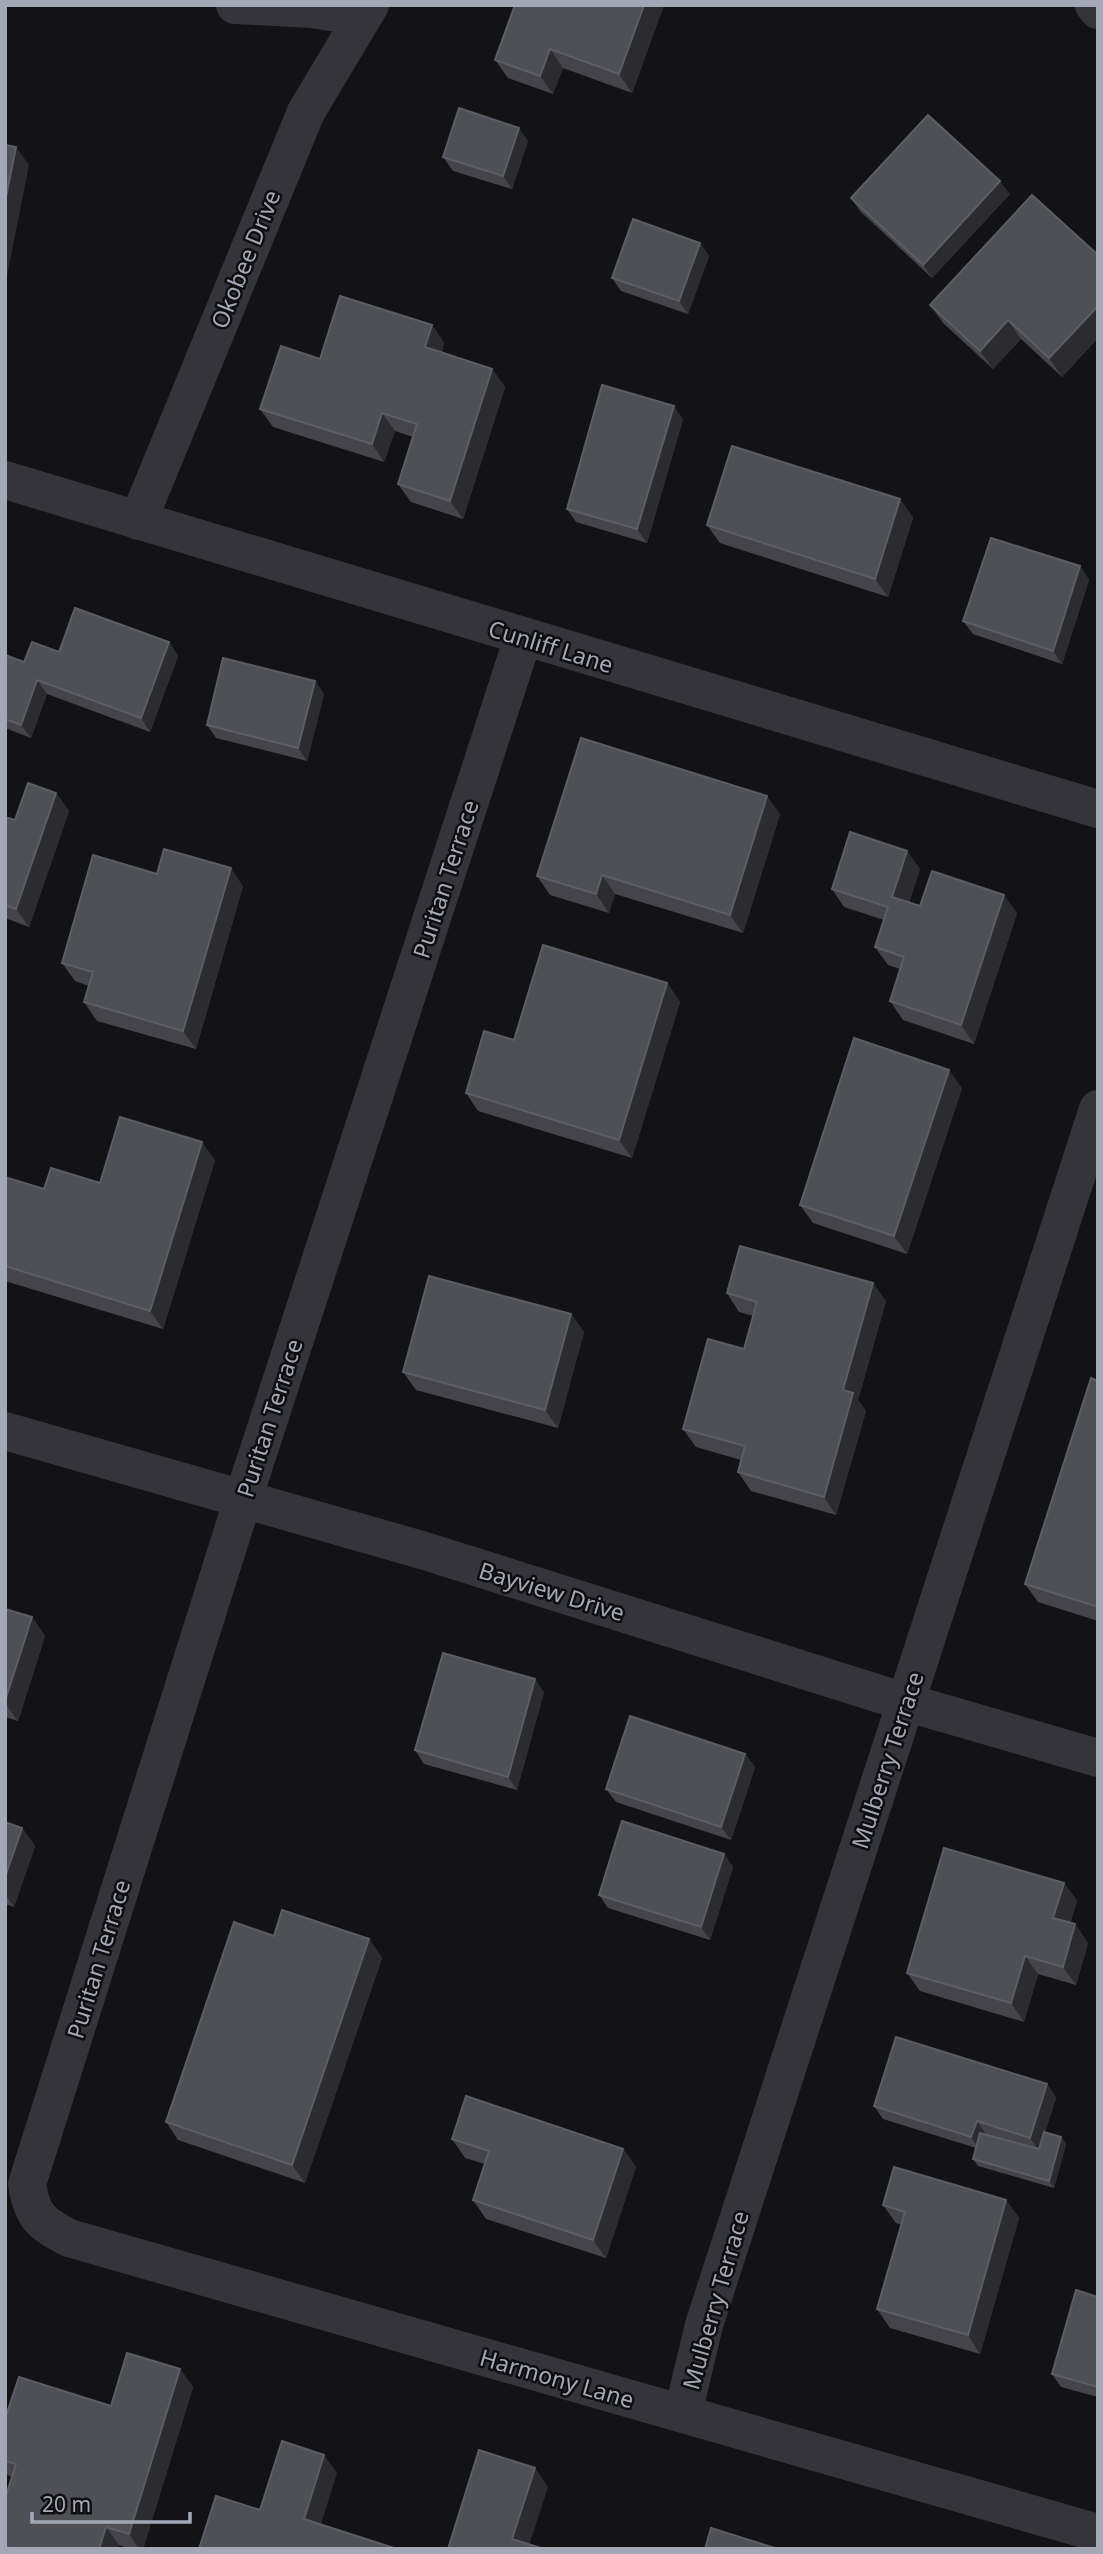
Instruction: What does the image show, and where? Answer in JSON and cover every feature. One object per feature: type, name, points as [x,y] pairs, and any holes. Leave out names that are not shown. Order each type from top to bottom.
[{"type":"street","points":[[235,5],[366,11]]},
{"type":"street","points":[[1094,5],[1098,10]]},
{"type":"street","name":"Okobee Drive","points":[[138,521],[306,112],[366,11]]},
{"type":"street","name":"Cunliff Lane","points":[[5,480],[1098,809]]},
{"type":"street","name":"Puritan Terrace","points":[[30,2202],[27,2184],[243,1499],[523,638]]},
{"type":"street","name":"Mulberry Terrace","points":[[683,2413],[704,2325],[1098,1109]]},
{"type":"street","name":"Bayview Drive","points":[[5,1430],[425,1551],[905,1702],[1098,1758]]},
{"type":"street","name":"Harmony Lane","points":[[30,2202],[43,2224],[69,2238],[1098,2533]]},
{"type":"building","points":[[515,5],[644,5],[619,74],[550,49],[540,76],[495,60]]},
{"type":"building","points":[[459,108],[519,128],[503,176],[443,157]]},
{"type":"building","points":[[928,115],[1000,181],[923,265],[851,198]]},
{"type":"building","points":[[5,145],[16,147],[5,202]]},
{"type":"building","points":[[1032,195],[1098,255],[1098,306],[1049,358],[1008,320],[980,351],[930,305]]},
{"type":"building","points":[[633,219],[700,243],[679,301],[612,278]]},
{"type":"building","points":[[340,296],[432,325],[425,347],[492,369],[450,501],[398,484],[417,424],[382,413],[372,444],[260,409],[281,346],[320,359]]},
{"type":"building","points":[[602,385],[674,406],[637,529],[567,509]]},
{"type":"building","points":[[732,446],[900,499],[875,579],[707,525]]},
{"type":"building","points":[[991,538],[1080,566],[1053,651],[963,621]]},
{"type":"building","points":[[75,608],[169,642],[141,718],[37,680],[21,725],[5,719],[5,655],[24,662],[32,642],[59,652]]},
{"type":"building","points":[[223,658],[315,681],[298,748],[207,725]]},
{"type":"building","points":[[581,738],[767,796],[730,915],[602,875],[596,894],[537,876]]},
{"type":"building","points":[[28,783],[56,793],[16,909],[5,905],[5,817],[15,820]]},
{"type":"building","points":[[850,832],[907,851],[892,897],[920,906],[932,871],[1004,895],[961,1025],[890,1001],[904,957],[875,947],[888,907],[832,889]]},
{"type":"building","points":[[164,849],[231,868],[183,1031],[84,1002],[93,972],[62,963],[93,855],[157,874]]},
{"type":"building","points":[[543,945],[667,983],[619,1140],[466,1093],[484,1031],[514,1040]]},
{"type":"building","points":[[854,1038],[949,1070],[894,1236],[800,1205]]},
{"type":"building","points":[[120,1117],[202,1142],[150,1311],[5,1266],[5,1177],[44,1189],[51,1168],[100,1183]]},
{"type":"building","points":[[740,1246],[873,1283],[843,1390],[853,1393],[824,1497],[738,1472],[745,1446],[683,1429],[708,1339],[744,1349],[757,1302],[727,1293]]},
{"type":"building","points":[[429,1276],[571,1314],[545,1410],[403,1372]]},
{"type":"building","points":[[1091,1378],[1098,1381],[1098,1607],[1025,1584]]},
{"type":"building","points":[[5,1609],[32,1617],[5,1701]]},
{"type":"building","points":[[443,1653],[535,1679],[508,1777],[415,1750]]},
{"type":"building","points":[[630,1716],[745,1754],[721,1827],[606,1789]]},
{"type":"building","points":[[622,1821],[724,1854],[701,1927],[599,1895]]},
{"type":"building","points":[[5,1822],[22,1828],[5,1877]]},
{"type":"building","points":[[944,1848],[1064,1883],[1053,1918],[1075,1924],[1063,1967],[1025,1956],[1011,2003],[907,1973]]},
{"type":"building","points":[[282,1910],[369,1939],[292,2165],[166,2122],[234,1922],[274,1936]]},
{"type":"building","points":[[896,2037],[1047,2084],[1030,2138],[977,2121],[971,2137],[874,2106]]},
{"type":"building","points":[[466,2096],[623,2149],[593,2240],[473,2200],[489,2151],[452,2139]]},
{"type":"building","points":[[1044,2132],[1061,2137],[1049,2181],[973,2159],[980,2133],[1039,2149]]},
{"type":"building","points":[[894,2167],[1006,2200],[968,2335],[877,2309],[905,2212],[883,2205]]},
{"type":"building","points":[[1076,2290],[1098,2297],[1098,2387],[1052,2374]]},
{"type":"building","points":[[127,2353],[180,2369],[129,2534],[106,2527],[99,2549],[12,2549],[5,2546],[5,2499],[16,2464],[5,2461],[5,2419],[19,2377],[111,2406]]},
{"type":"building","points":[[282,2441],[324,2455],[304,2519],[397,2549],[199,2549],[216,2496],[260,2510]]},
{"type":"building","points":[[479,2450],[535,2468],[512,2539],[544,2549],[448,2549]]},
{"type":"building","points":[[711,2528],[778,2549],[705,2549]]}]
